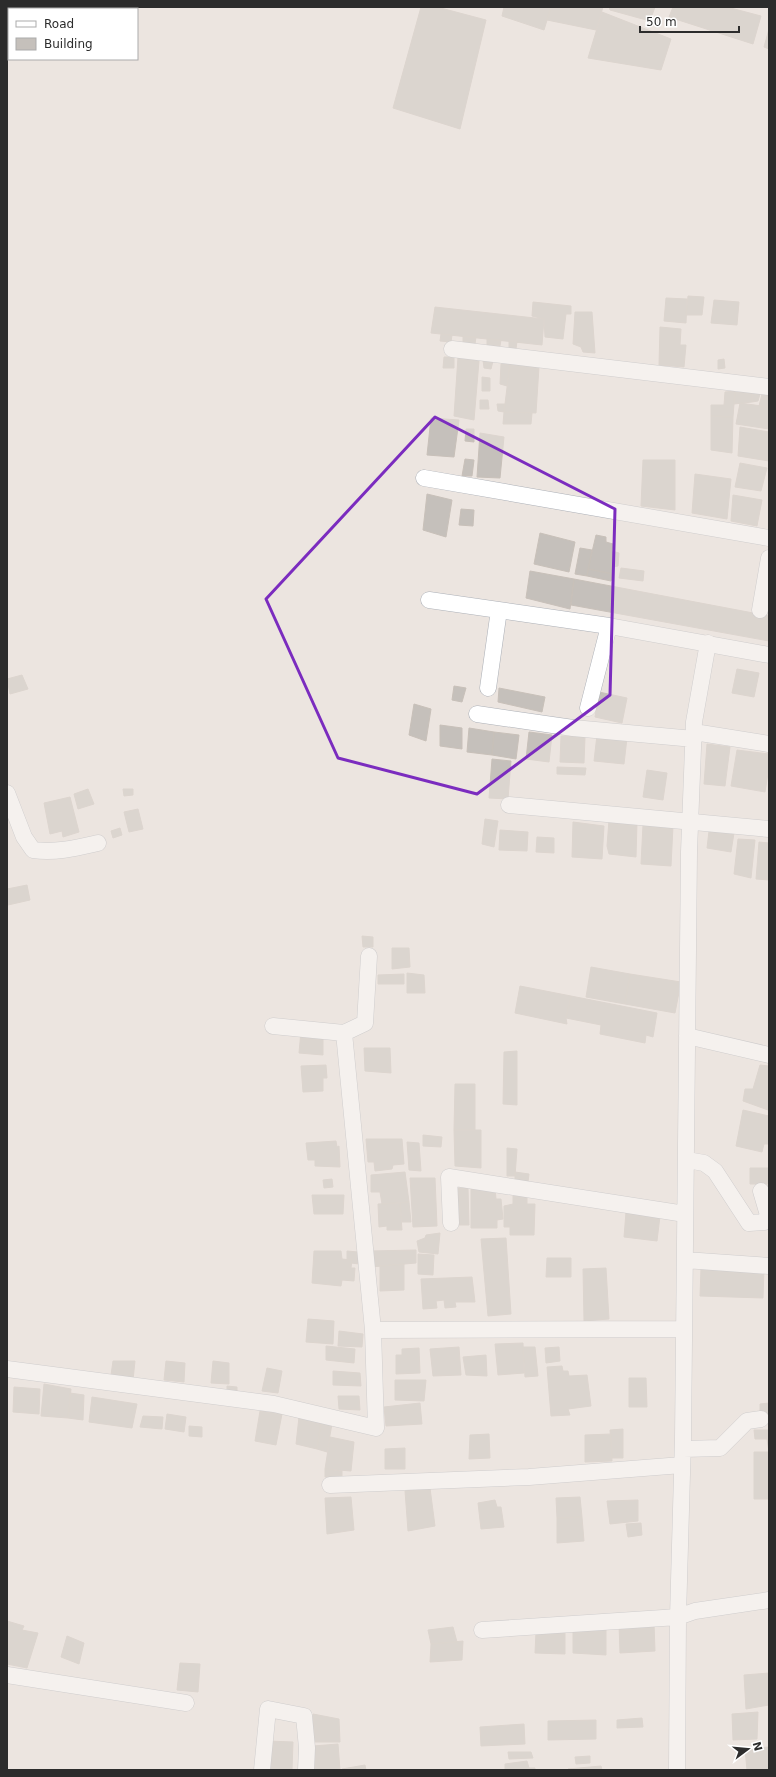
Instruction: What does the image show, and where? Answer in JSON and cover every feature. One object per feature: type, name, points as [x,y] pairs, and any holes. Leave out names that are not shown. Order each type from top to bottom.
[{"type":"street","points":[[452,349],[769,387]]},
{"type":"street","points":[[424,478],[769,538]]},
{"type":"street","points":[[760,610],[769,558]]},
{"type":"street","points":[[429,600],[609,626],[769,655]]},
{"type":"street","points":[[488,688],[499,610]]},
{"type":"street","points":[[588,708],[609,626]]},
{"type":"street","points":[[677,1770],[678,1617],[683,1449],[690,821],[694,735],[708,643]]},
{"type":"street","points":[[477,714],[573,728],[694,735],[769,744]]},
{"type":"street","points":[[7,793],[24,837],[33,850],[45,852],[67,851],[98,843]]},
{"type":"street","points":[[509,805],[769,829]]},
{"type":"street","points":[[273,1026],[344,1033],[365,1023],[369,956]]},
{"type":"street","points":[[7,1369],[274,1404],[376,1428],[373,1330],[344,1033]]},
{"type":"street","points":[[687,1036],[769,1054]]},
{"type":"street","points":[[686,1160],[704,1163],[715,1171],[749,1223],[764,1222],[768,1215],[760,1190]]},
{"type":"street","points":[[451,1223],[449,1177],[685,1214]]},
{"type":"street","points":[[684,1260],[769,1266]]},
{"type":"street","points":[[373,1330],[684,1329]]},
{"type":"street","points":[[683,1449],[720,1448],[747,1421],[761,1420]]},
{"type":"street","points":[[330,1485],[529,1477],[682,1465]]},
{"type":"street","points":[[482,1630],[678,1617],[695,1611],[769,1600]]},
{"type":"street","points":[[7,1676],[186,1702]]},
{"type":"street","points":[[262,1770],[268,1709],[304,1716],[307,1748],[306,1770]]},
{"type":"highlighted area","points":[[435,417],[615,509],[610,695],[477,794],[338,758],[266,599]]},
{"type":"building","points":[[421,7],[437,7],[486,20],[460,129],[393,108]]},
{"type":"building","points":[[504,7],[551,7],[544,30],[502,16]]},
{"type":"building","points":[[551,7],[603,7],[596,30],[547,20]]},
{"type":"building","points":[[609,7],[655,7],[650,21],[610,10]]},
{"type":"building","points":[[673,7],[727,7],[761,16],[753,44],[669,17]]},
{"type":"building","points":[[602,12],[671,39],[661,70],[588,58]]},
{"type":"building","points":[[769,29],[769,49],[764,47]]},
{"type":"building","points":[[688,296],[704,297],[702,315],[686,315]]},
{"type":"building","points":[[666,298],[687,299],[686,323],[664,321]]},
{"type":"building","points":[[714,300],[739,302],[737,325],[711,323]]},
{"type":"building","points":[[533,302],[571,306],[571,314],[566,314],[563,339],[545,337],[544,319],[532,316]]},
{"type":"building","points":[[435,307],[544,319],[542,345],[431,333]]},
{"type":"building","points":[[575,312],[592,312],[595,353],[583,352],[581,347],[573,344]]},
{"type":"building","points":[[660,327],[681,329],[680,345],[686,345],[684,367],[659,365]]},
{"type":"building","points":[[441,334],[452,335],[451,342],[440,341]]},
{"type":"building","points":[[463,336],[476,337],[475,344],[463,344]]},
{"type":"building","points":[[487,339],[501,340],[500,346],[487,345]]},
{"type":"building","points":[[509,341],[517,341],[516,349],[509,349]]},
{"type":"building","points":[[444,357],[454,357],[454,368],[443,368]]},
{"type":"building","points":[[458,357],[479,361],[474,420],[454,416]]},
{"type":"building","points":[[724,359],[725,368],[718,369],[718,360]]},
{"type":"building","points":[[483,360],[493,361],[491,369],[484,368]]},
{"type":"building","points":[[510,363],[539,367],[536,413],[504,412]]},
{"type":"building","points":[[510,363],[507,386],[500,384],[501,364]]},
{"type":"building","points":[[482,377],[490,378],[490,391],[482,391]]},
{"type":"building","points":[[735,391],[733,417],[711,416],[711,405],[724,405],[725,392]]},
{"type":"building","points":[[735,392],[752,392],[752,402],[734,404]]},
{"type":"building","points":[[752,392],[760,394],[758,401],[752,402]]},
{"type":"building","points":[[762,394],[769,395],[769,407],[759,406]]},
{"type":"building","points":[[480,400],[488,400],[489,409],[480,409]]},
{"type":"building","points":[[740,403],[769,407],[769,429],[736,424]]},
{"type":"building","points":[[497,404],[505,404],[504,412],[498,411]]},
{"type":"building","points":[[504,412],[532,413],[531,424],[503,424]]},
{"type":"building","points":[[711,416],[733,417],[732,453],[711,450]]},
{"type":"building","points":[[431,418],[459,420],[454,457],[427,455]]},
{"type":"building","points":[[740,427],[769,432],[769,461],[738,456]]},
{"type":"building","points":[[466,429],[474,429],[474,442],[465,441]]},
{"type":"building","points":[[480,433],[504,437],[500,478],[477,477]]},
{"type":"building","points":[[465,459],[474,460],[472,476],[462,476]]},
{"type":"building","points":[[643,460],[675,460],[675,510],[641,506]]},
{"type":"building","points":[[740,463],[767,468],[761,491],[735,487]]},
{"type":"building","points":[[695,474],[731,479],[727,519],[692,513]]},
{"type":"building","points":[[427,494],[452,500],[446,537],[423,530]]},
{"type":"building","points":[[733,495],[762,500],[757,526],[731,521]]},
{"type":"building","points":[[461,509],[474,510],[473,526],[459,525]]},
{"type":"building","points":[[540,533],[575,542],[569,572],[534,564]]},
{"type":"building","points":[[596,535],[606,537],[606,542],[613,544],[612,551],[619,553],[618,566],[613,567],[613,574],[588,569]]},
{"type":"building","points":[[580,548],[592,550],[587,576],[575,574]]},
{"type":"building","points":[[621,568],[644,571],[643,581],[619,578]]},
{"type":"building","points":[[588,569],[613,574],[611,581],[587,576]]},
{"type":"building","points":[[530,571],[574,579],[570,609],[526,598]]},
{"type":"building","points":[[574,579],[769,616],[769,641],[571,605]]},
{"type":"building","points":[[737,669],[759,673],[754,697],[732,693]]},
{"type":"building","points":[[22,675],[28,689],[10,694],[7,679]]},
{"type":"building","points":[[454,686],[466,688],[462,702],[452,700]]},
{"type":"building","points":[[499,688],[545,697],[542,712],[498,702]]},
{"type":"building","points":[[599,692],[627,698],[622,723],[595,717]]},
{"type":"building","points":[[414,704],[431,709],[426,741],[409,735]]},
{"type":"building","points":[[440,725],[462,728],[462,749],[440,746]]},
{"type":"building","points":[[469,728],[494,732],[492,755],[467,752]]},
{"type":"building","points":[[494,732],[519,735],[516,759],[492,755]]},
{"type":"building","points":[[529,732],[552,735],[549,762],[526,759]]},
{"type":"building","points":[[597,735],[627,738],[624,764],[594,761]]},
{"type":"building","points":[[561,736],[585,737],[584,763],[560,762]]},
{"type":"building","points":[[707,744],[730,747],[725,786],[704,784]]},
{"type":"building","points":[[737,750],[769,754],[769,767],[765,792],[731,786]]},
{"type":"building","points":[[492,759],[511,761],[508,799],[489,798]]},
{"type":"building","points":[[557,767],[586,768],[585,775],[557,774]]},
{"type":"building","points":[[647,770],[667,773],[663,800],[643,797]]},
{"type":"building","points":[[88,789],[94,804],[78,809],[74,794]]},
{"type":"building","points":[[123,789],[133,789],[133,795],[124,796]]},
{"type":"building","points":[[70,797],[79,832],[63,837],[62,831],[50,834],[44,803]]},
{"type":"building","points":[[138,809],[143,829],[129,832],[124,812]]},
{"type":"building","points":[[485,819],[498,821],[494,847],[482,844]]},
{"type":"building","points":[[609,820],[637,822],[636,857],[609,854],[607,846]]},
{"type":"building","points":[[573,822],[604,826],[602,859],[572,857]]},
{"type":"building","points":[[643,825],[673,826],[671,866],[641,864]]},
{"type":"building","points":[[120,828],[122,835],[113,838],[111,831]]},
{"type":"building","points":[[500,830],[528,832],[527,851],[499,850]]},
{"type":"building","points":[[709,831],[734,833],[731,852],[707,848]]},
{"type":"building","points":[[537,837],[554,838],[554,853],[536,852]]},
{"type":"building","points":[[738,839],[755,840],[751,878],[734,874]]},
{"type":"building","points":[[759,842],[769,843],[769,880],[756,879]]},
{"type":"building","points":[[27,885],[30,900],[8,905],[7,889]]},
{"type":"building","points":[[362,936],[373,937],[373,947],[363,947]]},
{"type":"building","points":[[392,948],[409,948],[410,967],[392,969]]},
{"type":"building","points":[[591,967],[630,974],[625,1004],[586,997]]},
{"type":"building","points":[[407,973],[424,975],[425,993],[407,993]]},
{"type":"building","points":[[404,974],[404,984],[378,984],[378,975]]},
{"type":"building","points":[[630,974],[681,982],[675,1013],[625,1004]]},
{"type":"building","points":[[520,986],[571,996],[566,1018],[567,1024],[515,1013]]},
{"type":"building","points":[[571,996],[657,1013],[653,1037],[646,1035],[645,1043],[600,1034],[601,1025],[566,1018]]},
{"type":"building","points":[[301,1031],[323,1034],[323,1055],[299,1053]]},
{"type":"building","points":[[364,1048],[390,1048],[391,1073],[365,1071]]},
{"type":"building","points":[[517,1051],[517,1105],[503,1104],[504,1052]]},
{"type":"building","points":[[326,1065],[327,1078],[323,1078],[323,1091],[303,1092],[301,1066]]},
{"type":"building","points":[[760,1065],[769,1066],[768,1110],[743,1101],[745,1089],[753,1089]]},
{"type":"building","points":[[455,1084],[475,1084],[475,1130],[454,1130]]},
{"type":"building","points":[[743,1110],[769,1116],[769,1144],[764,1144],[762,1152],[736,1146]]},
{"type":"building","points":[[454,1130],[481,1130],[481,1168],[455,1166]]},
{"type":"building","points":[[423,1135],[442,1137],[441,1147],[423,1146]]},
{"type":"building","points":[[366,1139],[402,1139],[404,1164],[393,1165],[392,1169],[375,1171],[374,1162],[368,1162]]},
{"type":"building","points":[[336,1141],[337,1147],[339,1146],[340,1167],[315,1166],[315,1160],[308,1160],[306,1143]]},
{"type":"building","points":[[407,1142],[419,1143],[421,1171],[409,1170]]},
{"type":"building","points":[[507,1148],[517,1149],[515,1176],[507,1176]]},
{"type":"building","points":[[750,1168],[769,1168],[769,1184],[750,1184]]},
{"type":"building","points":[[405,1172],[409,1202],[382,1204],[380,1192],[371,1192],[371,1175]]},
{"type":"building","points":[[515,1172],[529,1174],[528,1182],[515,1182]]},
{"type":"building","points":[[410,1178],[435,1178],[437,1226],[413,1227]]},
{"type":"building","points":[[332,1179],[333,1187],[324,1188],[323,1180]]},
{"type":"building","points":[[458,1188],[468,1188],[469,1225],[457,1225]]},
{"type":"building","points":[[495,1188],[496,1199],[501,1199],[503,1219],[497,1220],[497,1228],[471,1228],[471,1189]]},
{"type":"building","points":[[312,1195],[344,1195],[343,1214],[314,1214]]},
{"type":"building","points":[[513,1196],[527,1196],[527,1204],[535,1204],[534,1235],[510,1235],[510,1227],[504,1227],[504,1206],[513,1204]]},
{"type":"building","points":[[409,1202],[411,1222],[402,1222],[400,1203]]},
{"type":"building","points":[[400,1203],[402,1230],[387,1230],[387,1226],[379,1227],[378,1204]]},
{"type":"building","points":[[626,1212],[660,1216],[657,1241],[624,1237]]},
{"type":"building","points":[[440,1233],[438,1254],[419,1252],[417,1241],[425,1238],[426,1235]]},
{"type":"building","points":[[506,1238],[511,1314],[488,1316],[481,1239]]},
{"type":"building","points":[[416,1250],[416,1263],[371,1267],[370,1251]]},
{"type":"building","points":[[314,1251],[341,1251],[342,1259],[352,1260],[351,1268],[355,1268],[354,1281],[342,1280],[341,1286],[312,1283]]},
{"type":"building","points":[[347,1251],[358,1252],[359,1264],[351,1263],[352,1260],[347,1259]]},
{"type":"building","points":[[418,1254],[434,1255],[433,1275],[418,1274]]},
{"type":"building","points":[[547,1258],[571,1258],[571,1277],[546,1277]]},
{"type":"building","points":[[404,1264],[404,1290],[380,1291],[380,1266]]},
{"type":"building","points":[[606,1268],[609,1319],[584,1321],[583,1269]]},
{"type":"building","points":[[701,1268],[764,1269],[763,1298],[700,1296]]},
{"type":"building","points":[[472,1277],[475,1302],[455,1302],[456,1307],[445,1308],[444,1300],[436,1301],[437,1308],[423,1309],[421,1279]]},
{"type":"building","points":[[308,1319],[334,1321],[333,1344],[306,1342]]},
{"type":"building","points":[[339,1331],[363,1334],[362,1347],[338,1346]]},
{"type":"building","points":[[523,1343],[524,1373],[498,1375],[495,1344]]},
{"type":"building","points":[[326,1346],[355,1349],[354,1363],[326,1360]]},
{"type":"building","points":[[459,1347],[461,1375],[433,1376],[430,1349]]},
{"type":"building","points":[[523,1347],[535,1347],[538,1376],[525,1377]]},
{"type":"building","points":[[559,1347],[560,1361],[546,1363],[545,1348]]},
{"type":"building","points":[[419,1348],[420,1373],[396,1374],[396,1355],[402,1355],[402,1349]]},
{"type":"building","points":[[486,1355],[487,1376],[466,1375],[463,1357]]},
{"type":"building","points":[[113,1361],[135,1361],[133,1380],[111,1375]]},
{"type":"building","points":[[166,1361],[185,1363],[184,1382],[164,1380]]},
{"type":"building","points":[[213,1361],[229,1363],[229,1384],[211,1383]]},
{"type":"building","points":[[562,1366],[563,1371],[568,1371],[569,1376],[587,1375],[591,1406],[568,1409],[570,1415],[551,1416],[547,1367]]},
{"type":"building","points":[[267,1368],[282,1371],[278,1393],[262,1391]]},
{"type":"building","points":[[333,1371],[360,1373],[361,1386],[333,1385]]},
{"type":"building","points":[[629,1378],[646,1378],[647,1407],[629,1407]]},
{"type":"building","points":[[395,1380],[426,1380],[424,1401],[395,1400]]},
{"type":"building","points":[[44,1384],[71,1389],[68,1418],[41,1416]]},
{"type":"building","points":[[227,1386],[237,1387],[237,1393],[227,1392]]},
{"type":"building","points":[[14,1387],[40,1389],[39,1414],[13,1412]]},
{"type":"building","points":[[70,1393],[84,1395],[83,1420],[68,1418]]},
{"type":"building","points":[[338,1396],[359,1396],[360,1410],[339,1409]]},
{"type":"building","points":[[92,1397],[137,1404],[132,1428],[89,1422]]},
{"type":"building","points":[[420,1403],[422,1424],[386,1426],[384,1407]]},
{"type":"building","points":[[769,1403],[769,1417],[760,1416],[760,1404]]},
{"type":"building","points":[[260,1411],[282,1414],[276,1445],[255,1441]]},
{"type":"building","points":[[167,1414],[186,1417],[184,1432],[165,1429]]},
{"type":"building","points":[[143,1416],[163,1417],[162,1429],[140,1427]]},
{"type":"building","points":[[299,1417],[321,1422],[317,1449],[296,1444]]},
{"type":"building","points":[[321,1422],[332,1424],[327,1452],[317,1449]]},
{"type":"building","points":[[189,1426],[202,1427],[202,1437],[189,1436]]},
{"type":"building","points":[[623,1429],[623,1458],[612,1458],[610,1430]]},
{"type":"building","points":[[754,1430],[769,1430],[769,1452],[767,1439],[755,1439]]},
{"type":"building","points":[[489,1434],[490,1458],[469,1459],[470,1435]]},
{"type":"building","points":[[611,1434],[612,1461],[585,1462],[585,1435]]},
{"type":"building","points":[[330,1437],[354,1442],[351,1471],[325,1469]]},
{"type":"building","points":[[405,1448],[405,1469],[385,1469],[385,1449]]},
{"type":"building","points":[[754,1452],[769,1452],[769,1499],[754,1499]]},
{"type":"building","points":[[325,1469],[342,1471],[342,1477],[325,1477]]},
{"type":"building","points":[[430,1488],[435,1526],[408,1531],[405,1491]]},
{"type":"building","points":[[351,1497],[354,1530],[327,1534],[325,1498]]},
{"type":"building","points":[[580,1497],[582,1517],[557,1518],[556,1498]]},
{"type":"building","points":[[495,1500],[497,1507],[501,1507],[504,1527],[481,1529],[478,1503]]},
{"type":"building","points":[[638,1500],[638,1521],[610,1524],[607,1501]]},
{"type":"building","points":[[582,1517],[584,1541],[557,1543],[557,1518]]},
{"type":"building","points":[[641,1523],[642,1535],[628,1537],[626,1524]]},
{"type":"building","points":[[7,1621],[24,1626],[22,1630],[38,1633],[27,1668],[7,1664]]},
{"type":"building","points":[[654,1623],[655,1651],[620,1653],[619,1624]]},
{"type":"building","points":[[453,1627],[457,1642],[431,1644],[428,1630]]},
{"type":"building","points":[[606,1629],[606,1655],[573,1653],[573,1630]]},
{"type":"building","points":[[536,1632],[565,1632],[565,1654],[535,1653]]},
{"type":"building","points":[[67,1636],[84,1643],[79,1664],[61,1657]]},
{"type":"building","points":[[463,1641],[462,1660],[430,1662],[431,1644]]},
{"type":"building","points":[[180,1663],[200,1664],[198,1692],[177,1690]]},
{"type":"building","points":[[769,1673],[769,1705],[746,1709],[744,1675]]},
{"type":"building","points":[[758,1712],[757,1739],[733,1740],[732,1714]]},
{"type":"building","points":[[313,1714],[339,1719],[340,1742],[312,1742]]},
{"type":"building","points":[[642,1718],[643,1727],[617,1728],[617,1720]]},
{"type":"building","points":[[596,1720],[596,1739],[548,1740],[548,1721]]},
{"type":"building","points":[[524,1724],[525,1744],[481,1746],[480,1727]]},
{"type":"building","points":[[268,1741],[293,1742],[292,1770],[267,1770]]},
{"type":"building","points":[[338,1744],[340,1770],[314,1770],[313,1746]]},
{"type":"building","points":[[769,1747],[769,1770],[747,1770],[745,1749]]},
{"type":"building","points":[[508,1752],[531,1752],[533,1758],[509,1759]]},
{"type":"building","points":[[590,1756],[590,1763],[576,1764],[575,1757]]},
{"type":"building","points":[[527,1761],[529,1768],[535,1768],[535,1770],[505,1770],[505,1764]]},
{"type":"building","points":[[365,1765],[366,1770],[342,1770],[342,1769]]},
{"type":"building","points":[[601,1766],[602,1770],[568,1769]]}]
